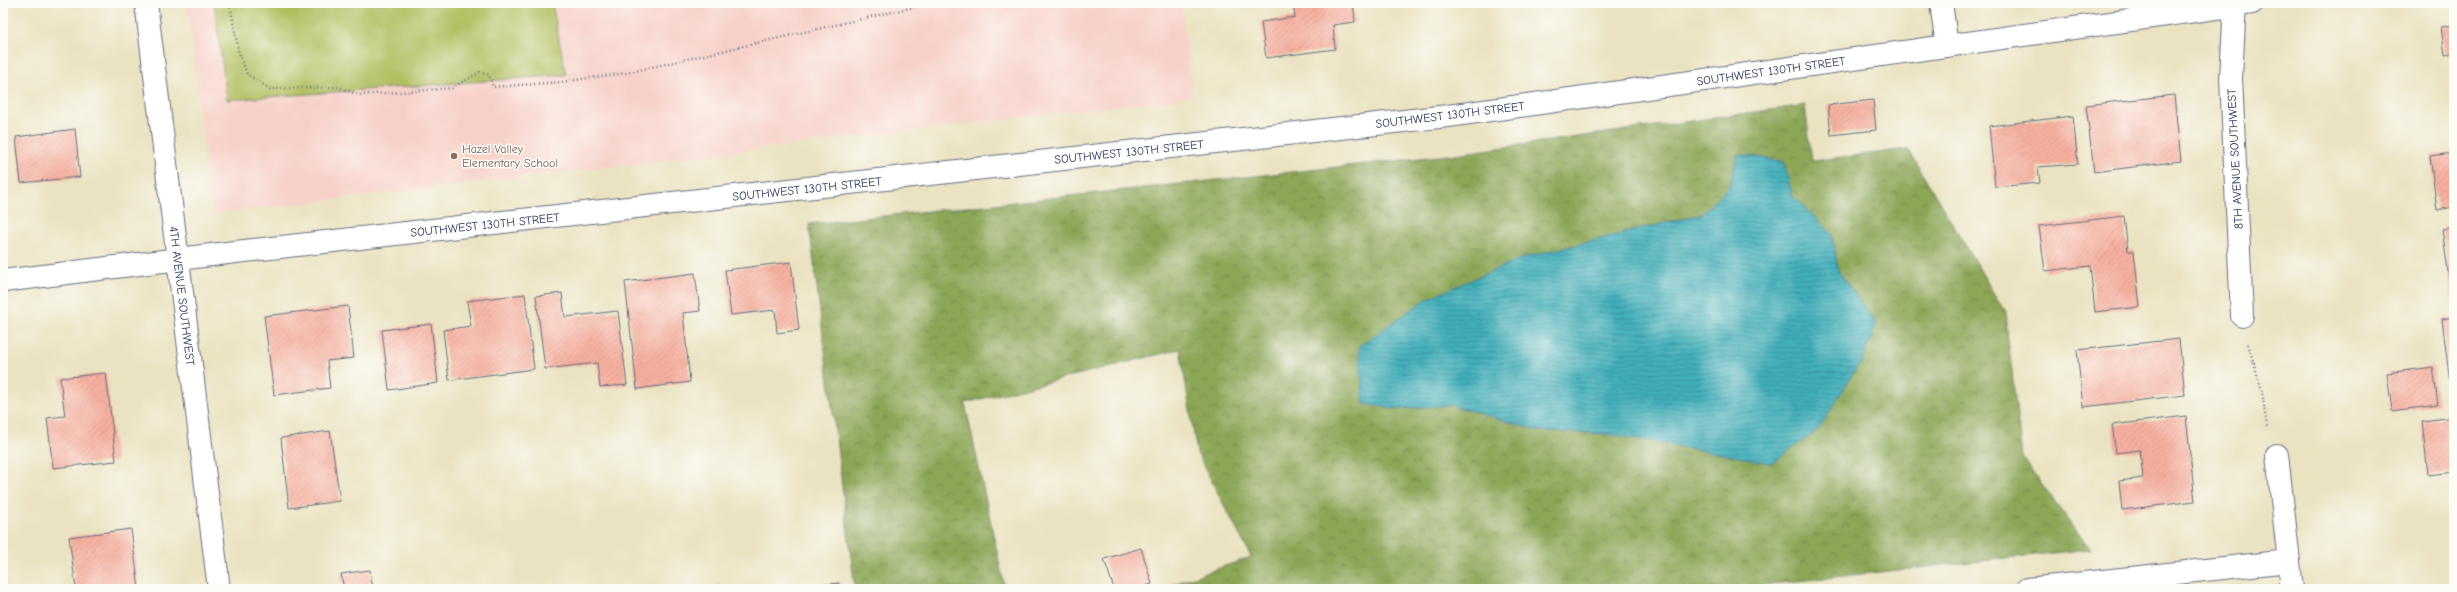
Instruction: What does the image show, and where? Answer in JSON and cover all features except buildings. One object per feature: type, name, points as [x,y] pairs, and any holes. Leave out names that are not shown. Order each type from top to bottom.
[{"type":"street","name":"4TH AVENUE SOUTHWEST","points":[[146,3],[219,589]]},
{"type":"street","points":[[1941,3],[1947,46]]},
{"type":"street","name":"SOUTHWEST 130TH STREET","points":[[3,281],[1448,116],[2241,4]]},
{"type":"street","name":"8TH AVENUE SOUTHWEST","points":[[2241,4],[2231,78],[2242,316]]},
{"type":"street","points":[[2277,455],[2292,589]]},
{"type":"street","points":[[2027,589],[2289,561]]},
{"type":"path","points":[[230,3],[238,50],[247,74],[270,89],[337,87],[358,95],[452,88],[480,72],[489,75],[493,87],[561,82],[626,73],[931,3]]},
{"type":"path","points":[[2242,316],[2253,365],[2262,391],[2266,425],[2277,455]]},
{"type":"shaded area","name":"Hazel Valley Elementary School","points":[[187,3],[1181,3],[1193,97],[212,214]]},
{"type":"green space","points":[[214,3],[552,3],[566,75],[227,100]]},
{"type":"green space","points":[[1805,105],[1812,161],[1908,149],[2005,312],[2022,457],[2090,549],[1725,589],[1159,589],[1251,557],[1197,453],[1180,349],[965,403],[1005,589],[855,589],[809,224],[1449,155]],"holes":[[[1739,154],[1784,162],[1792,195],[1832,234],[1838,271],[1855,293],[1688,447],[1610,434],[1540,431],[1451,405],[1428,298],[1566,248],[1702,214],[1729,186]]]},
{"type":"water","points":[[1738,154],[1784,162],[1792,195],[1832,234],[1838,271],[1876,324],[1861,364],[1858,365],[1819,429],[1772,463],[1610,434],[1540,431],[1451,405],[1399,409],[1364,404],[1359,346],[1428,298],[1526,257],[1702,214],[1729,186]]},
{"type":"place","name":"Hazel Valley Elementary School","points":[[454,156]]}]
